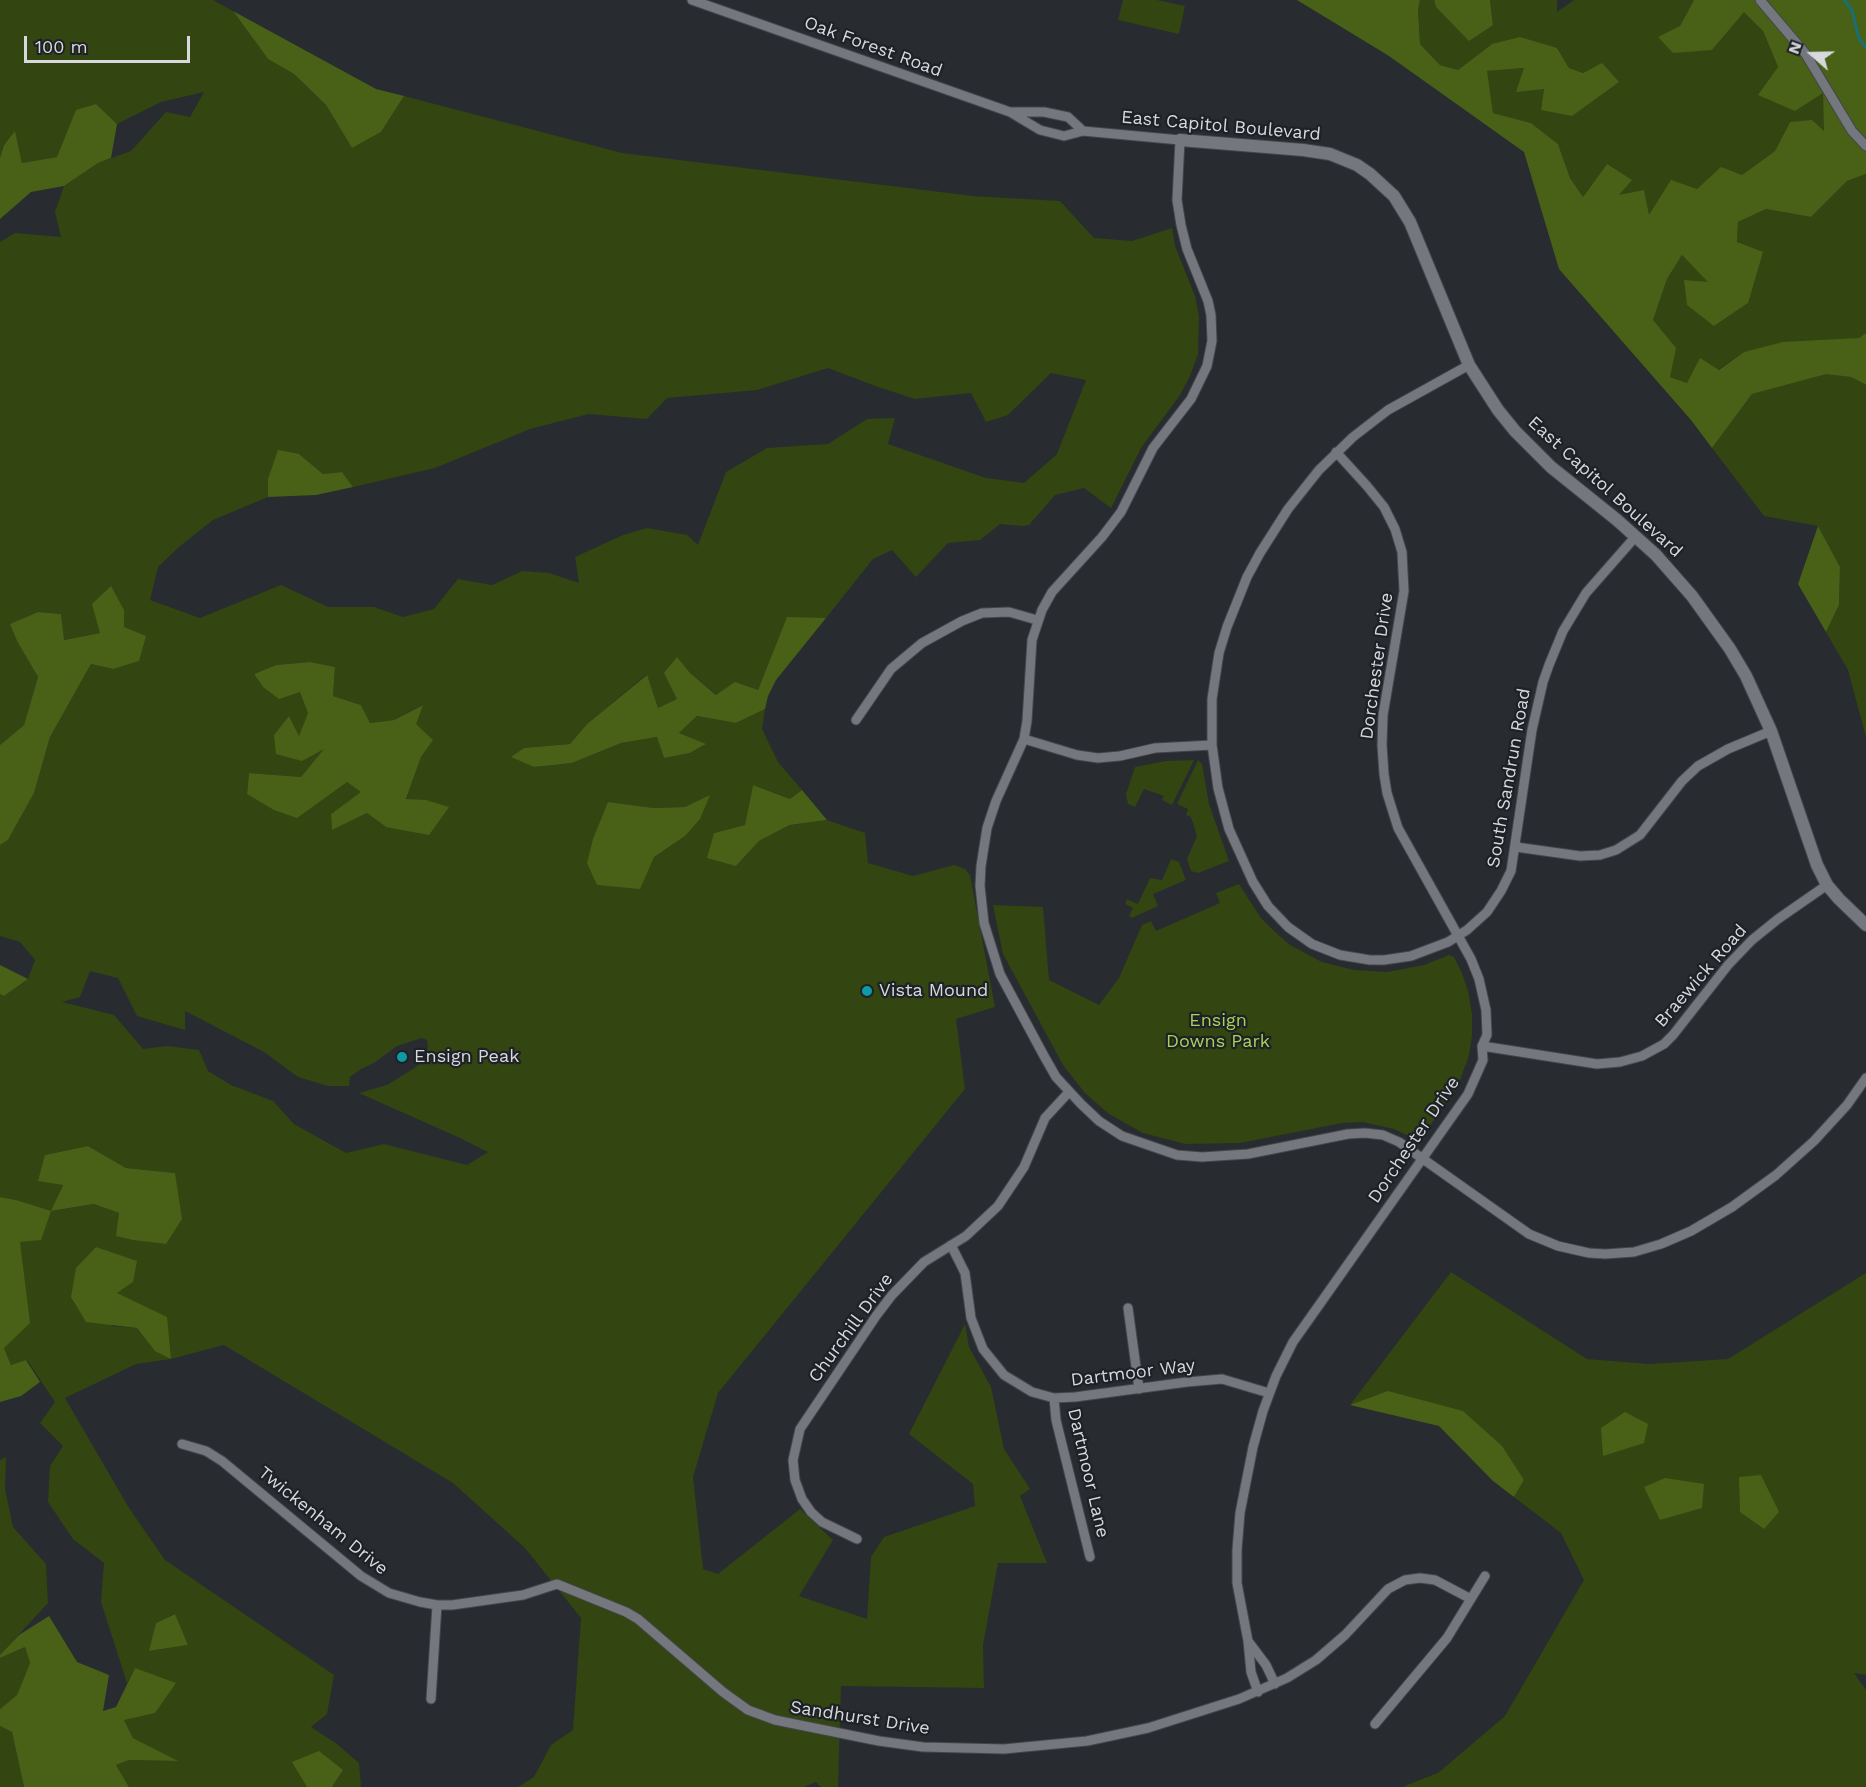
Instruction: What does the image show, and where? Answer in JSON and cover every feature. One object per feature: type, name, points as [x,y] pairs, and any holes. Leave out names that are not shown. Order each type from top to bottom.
[{"type":"street","name":"Oak Forest Road","points":[[692,0],[1010,112],[1040,130],[1064,136],[1083,131]]},
{"type":"street","points":[[1760,0],[1805,53],[1852,131],[1866,146]]},
{"type":"street","name":"Oak Forest Road","points":[[1010,112],[1044,112],[1068,117],[1083,131]]},
{"type":"street","name":"East Capitol Boulevard","points":[[1083,131],[1315,151],[1343,159],[1370,174],[1394,196],[1407,215],[1469,364],[1498,410],[1534,451],[1635,536],[1673,573],[1711,621],[1746,676],[1772,731],[1810,849],[1827,885],[1866,925]]},
{"type":"street","points":[[1180,140],[1177,200],[1187,249],[1211,315],[1212,341],[1207,366],[1191,399],[1153,448],[1121,512],[1102,537],[1052,592],[1037,620],[1032,640],[1024,740],[996,801],[987,828],[981,866],[981,905],[988,940],[1000,974],[1056,1077],[1099,1121],[1122,1136],[1177,1155],[1202,1157],[1248,1154],[1348,1134],[1365,1133],[1383,1136],[1400,1142],[1514,1224],[1544,1241],[1589,1253],[1605,1254],[1634,1252],[1661,1244],[1691,1231],[1755,1191],[1814,1141],[1847,1105],[1866,1078]]},
{"type":"street","name":"South Sandrun Road","points":[[1469,364],[1388,410],[1336,452],[1303,489],[1274,529],[1247,577],[1220,653],[1215,676],[1212,711],[1212,745],[1218,788],[1230,830],[1252,882],[1268,906],[1299,936],[1326,950],[1347,956],[1370,960],[1400,959],[1424,952],[1458,937],[1477,922],[1495,901],[1511,871],[1532,730],[1548,665],[1563,631],[1586,593],[1635,536]]},
{"type":"street","name":"Dorchester Drive","points":[[1258,1692],[1251,1672],[1238,1583],[1238,1531],[1253,1447],[1269,1393],[1293,1342],[1471,1089],[1483,1060],[1482,1046],[1487,1035],[1484,998],[1471,959],[1398,828],[1387,793],[1382,745],[1383,715],[1404,591],[1402,552],[1395,529],[1384,507],[1336,452]]},
{"type":"street","points":[[856,720],[891,669],[911,651],[932,638],[972,617],[992,612],[1018,614],[1037,620]]},
{"type":"street","points":[[1516,846],[1580,856],[1600,855],[1616,850],[1640,835],[1682,781],[1698,766],[1728,749],[1772,731]]},
{"type":"street","points":[[1024,740],[1077,755],[1098,758],[1120,756],[1155,748],[1212,745]]},
{"type":"street","name":"Braewick Road","points":[[1482,1046],[1597,1064],[1620,1062],[1642,1056],[1673,1035],[1728,965],[1752,940],[1827,885]]},
{"type":"street","name":"Churchill Drive","points":[[857,1539],[830,1527],[815,1517],[807,1508],[798,1490],[793,1470],[796,1440],[806,1419],[876,1316],[924,1262],[978,1227],[1008,1194],[1024,1167],[1045,1118],[1069,1092]]},
{"type":"street","name":"Dartmoor Way","points":[[951,1245],[965,1273],[974,1329],[989,1358],[1004,1375],[1022,1387],[1054,1398],[1222,1379],[1269,1393]]},
{"type":"street","points":[[1128,1308],[1139,1389]]},
{"type":"street","name":"Dartmoor Lane","points":[[1054,1398],[1056,1420],[1090,1557]]},
{"type":"street","name":"Twickenham Drive","points":[[182,1444],[206,1451],[222,1461],[375,1586],[402,1598],[437,1605],[523,1595],[557,1584]]},
{"type":"street","points":[[1375,1724],[1447,1638],[1485,1576]]},
{"type":"street","name":"Sandhurst Drive","points":[[557,1584],[638,1619],[723,1692],[748,1710],[775,1720],[879,1741],[923,1747],[973,1749],[1087,1741],[1148,1728],[1258,1692],[1316,1660],[1344,1635],[1380,1596],[1396,1583],[1412,1578],[1427,1578],[1442,1583],[1471,1599]]},
{"type":"street","points":[[432,1699],[437,1605]]},
{"type":"street","name":"Dorchester Drive","points":[[1248,1641],[1266,1665],[1275,1684]]},
{"type":"green space","points":[[0,0],[213,0],[233,11],[268,59],[294,74],[326,105],[352,148],[381,132],[404,96],[622,153],[973,196],[1060,201],[1094,238],[1132,241],[1172,228],[1175,246],[1195,296],[1199,316],[1198,354],[1180,395],[1141,448],[1111,508],[1084,488],[1055,495],[1029,525],[1000,524],[980,540],[948,543],[916,577],[892,550],[873,559],[826,618],[787,618],[758,690],[717,695],[689,672],[678,699],[658,708],[646,675],[587,724],[570,744],[524,748],[512,757],[534,767],[572,763],[621,743],[657,737],[664,758],[690,753],[705,745],[679,733],[697,716],[736,723],[765,709],[762,729],[778,762],[802,790],[790,799],[753,785],[745,825],[714,833],[736,866],[759,841],[791,825],[827,820],[865,833],[868,863],[913,876],[954,865],[965,869],[970,875],[995,1007],[956,1019],[965,1089],[718,1393],[693,1477],[703,1569],[718,1574],[800,1509],[833,1540],[799,1596],[867,1619],[871,1557],[884,1537],[975,1506],[973,1484],[909,1434],[965,1324],[969,1347],[991,1387],[1004,1449],[1030,1489],[1020,1496],[1047,1563],[998,1563],[983,1645],[984,1688],[841,1686],[838,1787],[821,1787],[816,1782],[804,1787],[518,1787],[534,1777],[551,1745],[573,1730],[581,1618],[525,1548],[453,1483],[224,1345],[171,1359],[136,1364],[65,1398],[129,1508],[165,1560],[334,1675],[327,1714],[311,1727],[337,1744],[359,1763],[361,1787],[332,1787],[343,1770],[293,1762],[307,1787],[129,1787],[116,1765],[129,1760],[176,1761],[133,1738],[124,1720],[135,1668],[127,1683],[101,1602],[104,1563],[73,1539],[48,1502],[50,1466],[63,1446],[40,1423],[55,1402],[27,1360],[11,1365],[4,1348],[20,1242],[16,1200],[0,1197],[0,994],[4,996],[28,979],[35,960],[20,942],[0,936],[0,845],[8,840],[34,793],[50,737],[91,664],[113,669],[124,627],[124,610],[100,633],[63,640],[61,614],[38,612],[11,624],[17,641],[38,677],[24,725],[0,745],[0,242],[15,233],[61,237],[55,212],[64,186],[98,163],[131,151],[166,112],[190,117],[204,92],[161,102],[117,124],[96,104],[57,157],[22,163],[15,132],[4,145],[0,158]],"holes":[[[828,368],[915,399],[971,393],[986,422],[1008,415],[1051,373],[1086,380],[1057,454],[1024,483],[986,478],[888,444],[895,418],[867,419],[828,444],[767,448],[726,472],[698,545],[687,535],[647,528],[623,535],[575,557],[579,583],[549,573],[522,571],[492,585],[458,579],[434,609],[403,617],[374,607],[328,607],[281,585],[200,618],[150,600],[158,567],[213,520],[268,497],[268,479],[299,454],[323,474],[342,472],[353,487],[435,468],[530,429],[589,414],[647,419],[667,398],[757,390]],[[310,662],[335,667],[333,696],[361,705],[370,723],[394,720],[422,705],[415,724],[432,740],[421,757],[406,800],[426,800],[386,827],[367,813],[332,830],[331,814],[362,792],[347,782],[247,794],[249,773],[301,777],[326,747],[274,735],[289,716],[299,737],[309,713],[300,691],[263,687],[254,674],[276,665]],[[709,796],[685,836],[654,857],[608,802],[654,808],[685,807]],[[90,971],[118,978],[137,1016],[185,1030],[185,1011],[264,1052],[298,1077],[328,1086],[349,1086],[350,1077],[361,1069],[374,1063],[397,1046],[422,1038],[427,1040],[428,1048],[423,1061],[387,1085],[359,1093],[488,1152],[467,1165],[384,1144],[346,1153],[294,1124],[273,1101],[231,1085],[208,1071],[199,1050],[167,1046],[143,1049],[114,1015],[62,1002],[80,997]],[[88,1146],[126,1168],[175,1173],[166,1244],[117,1236],[119,1213],[94,1204],[52,1211],[63,1184],[45,1155]],[[96,1247],[133,1282],[116,1293],[155,1351],[137,1328],[112,1326]],[[174,1614],[188,1645],[150,1651],[156,1623]]]},
{"type":"green space","points":[[1123,0],[1157,0],[1185,6],[1179,34],[1118,20]]},
{"type":"green space","points":[[1297,0],[1420,0],[1418,10],[1420,44],[1440,65],[1458,70],[1492,44],[1520,37],[1557,48],[1569,68],[1583,73],[1602,63],[1619,82],[1572,116],[1541,110],[1544,89],[1516,92],[1524,68],[1487,71],[1493,113],[1531,123],[1558,144],[1570,178],[1583,197],[1607,164],[1632,180],[1619,195],[1644,190],[1649,215],[1671,180],[1697,189],[1721,167],[1742,175],[1775,151],[1790,122],[1812,120],[1824,131],[1823,93],[1795,111],[1758,95],[1778,67],[1763,31],[1744,12],[1712,50],[1673,53],[1658,37],[1680,26],[1694,0],[1866,0],[1866,174],[1847,181],[1811,217],[1766,209],[1738,222],[1737,242],[1763,252],[1748,303],[1714,326],[1687,305],[1684,280],[1708,282],[1682,255],[1667,279],[1653,320],[1676,348],[1670,377],[1687,383],[1700,358],[1719,370],[1744,352],[1783,342],[1859,338],[1866,333],[1866,385],[1851,377],[1826,374],[1752,394],[1712,448],[1691,420],[1559,269],[1524,152],[1389,56]]},
{"type":"green space","points":[[1420,0],[1434,0],[1436,7],[1493,25],[1490,0],[1557,0],[1557,12],[1574,0],[1694,0],[1680,26],[1712,50],[1744,11],[1763,31],[1778,67],[1823,93],[1825,132],[1790,122],[1775,151],[1742,175],[1721,168],[1697,189],[1649,216],[1618,195],[1607,164],[1583,197],[1570,178],[1558,144],[1531,123],[1493,113],[1486,71],[1524,68],[1544,89],[1541,110],[1603,63],[1583,73],[1569,68],[1557,48],[1492,44],[1458,70],[1440,65],[1420,44],[1418,10]]},
{"type":"green space","points":[[1434,0],[1490,0],[1493,25],[1469,41],[1436,7]]},
{"type":"green space","points":[[233,11],[376,89],[404,96],[381,132],[352,148],[326,105],[294,74],[268,59]]},
{"type":"green space","points":[[96,104],[117,124],[111,158],[98,163],[64,186],[31,192],[0,219],[0,158],[4,145],[15,131],[22,163],[57,157],[76,110]]},
{"type":"green space","points":[[1866,174],[1866,333],[1860,338],[1744,352],[1718,370],[1687,383],[1670,377],[1653,320],[1667,279],[1682,255],[1709,282],[1714,326],[1748,303],[1737,243],[1738,222],[1766,209],[1811,217],[1847,181]]},
{"type":"green space","points":[[1826,373],[1851,377],[1866,385],[1866,737],[1848,670],[1826,632],[1839,605],[1840,567],[1818,526],[1764,516],[1712,448],[1752,394]]},
{"type":"green space","points":[[278,450],[299,454],[323,474],[342,472],[353,487],[316,495],[268,497],[268,479]]},
{"type":"green space","points":[[1818,526],[1840,567],[1839,605],[1826,632],[1798,584]]},
{"type":"green space","points":[[111,586],[124,610],[124,627],[146,636],[139,661],[113,669],[91,664],[50,737],[34,793],[8,840],[0,845],[0,745],[24,725],[38,677],[10,624],[38,612],[61,614],[64,640],[100,633],[92,604]]},
{"type":"green space","points":[[787,617],[826,618],[776,680],[768,696],[765,709],[736,723],[697,716],[679,733],[706,744],[690,753],[664,758],[657,737],[621,743],[572,763],[534,767],[511,757],[524,748],[570,744],[587,724],[647,675],[658,708],[677,699],[664,673],[677,657],[689,672],[716,695],[735,682],[758,690]]},
{"type":"green space","points":[[310,662],[335,667],[333,696],[361,705],[370,723],[394,720],[423,705],[416,724],[433,740],[421,757],[406,799],[426,800],[449,807],[429,835],[386,827],[367,813],[332,830],[331,814],[361,792],[347,782],[297,818],[274,810],[247,794],[249,773],[301,777],[324,749],[302,761],[276,754],[274,735],[289,716],[299,736],[308,713],[300,692],[279,699],[263,687],[254,674],[276,665]]},
{"type":"green space","points":[[1194,760],[1172,805],[1162,800],[1164,796],[1144,789],[1135,807],[1128,804],[1126,794],[1135,767],[1165,761]]},
{"type":"green space","points":[[1198,760],[1202,764],[1209,804],[1229,861],[1198,873],[1191,871],[1187,859],[1197,836],[1191,817],[1186,815],[1188,809],[1177,804]]},
{"type":"green space","points":[[753,785],[790,799],[802,790],[827,820],[790,825],[759,841],[736,866],[707,858],[714,833],[745,825]]},
{"type":"green space","points":[[710,795],[700,819],[685,836],[654,857],[640,889],[597,885],[587,863],[593,839],[608,802],[654,808],[685,807]]},
{"type":"green space","points":[[1171,859],[1179,862],[1186,880],[1153,894],[1158,906],[1132,918],[1129,916],[1133,908],[1125,904],[1127,899],[1138,904],[1150,878],[1162,880]]},
{"type":"green space","name":"Ensign Downs Park","points":[[1239,884],[1261,918],[1275,932],[1290,945],[1322,962],[1354,970],[1387,972],[1424,965],[1449,955],[1454,957],[1468,991],[1472,1014],[1469,1055],[1459,1083],[1421,1139],[1415,1139],[1394,1129],[1362,1122],[1342,1123],[1240,1143],[1185,1144],[1143,1133],[1109,1114],[1085,1093],[1063,1065],[1003,954],[993,905],[1043,907],[1049,980],[1099,1005],[1119,978],[1142,925],[1151,921],[1156,931],[1220,903],[1216,893]]},
{"type":"green space","points":[[0,965],[28,979],[4,996],[0,994]]},
{"type":"green space","points":[[88,1146],[126,1168],[175,1173],[182,1219],[166,1244],[116,1236],[119,1213],[94,1204],[51,1211],[63,1185],[38,1181],[45,1155]]},
{"type":"green space","points":[[0,1197],[51,1211],[41,1240],[20,1242],[30,1323],[4,1348],[11,1365],[26,1360],[40,1382],[21,1396],[0,1402]]},
{"type":"green space","points":[[96,1247],[137,1261],[133,1282],[117,1293],[167,1317],[171,1359],[155,1351],[137,1328],[86,1322],[71,1297],[76,1268]]},
{"type":"green space","points":[[1451,1272],[1587,1359],[1649,1364],[1728,1359],[1866,1273],[1866,1675],[1854,1673],[1866,1690],[1866,1787],[1402,1787],[1438,1773],[1505,1716],[1584,1580],[1561,1533],[1514,1497],[1524,1480],[1463,1411],[1350,1405]]},
{"type":"green space","points":[[1388,1391],[1463,1411],[1502,1446],[1524,1480],[1514,1497],[1493,1481],[1439,1426],[1350,1405]]},
{"type":"green space","points":[[1625,1412],[1648,1424],[1644,1443],[1603,1456],[1601,1428]]},
{"type":"green space","points":[[6,1457],[5,1489],[13,1527],[46,1564],[48,1603],[0,1655],[0,1460]]},
{"type":"green space","points":[[1761,1475],[1779,1512],[1764,1529],[1740,1512],[1739,1477]]},
{"type":"green space","points":[[1665,1478],[1704,1484],[1702,1508],[1660,1520],[1644,1487]]},
{"type":"green space","points":[[175,1614],[188,1645],[149,1651],[156,1623]]},
{"type":"green space","points":[[49,1616],[77,1662],[109,1675],[103,1711],[116,1707],[135,1668],[176,1683],[155,1713],[124,1720],[133,1738],[178,1761],[129,1760],[116,1765],[129,1787],[24,1787],[12,1732],[0,1726],[0,1709],[17,1695],[30,1663],[25,1647],[0,1658],[0,1655],[19,1635]]},
{"type":"green space","points":[[25,1647],[30,1663],[17,1695],[0,1709],[0,1658]]},
{"type":"green space","points":[[0,1726],[12,1732],[24,1787],[0,1787]]},
{"type":"green space","points":[[319,1751],[343,1770],[332,1787],[307,1787],[292,1762]]},
{"type":"waterway","points":[[1844,0],[1852,10],[1859,39],[1866,47]]},
{"type":"place","name":"Vista Mound","points":[[867,991]]},
{"type":"place","name":"Ensign Peak","points":[[402,1057]]}]
